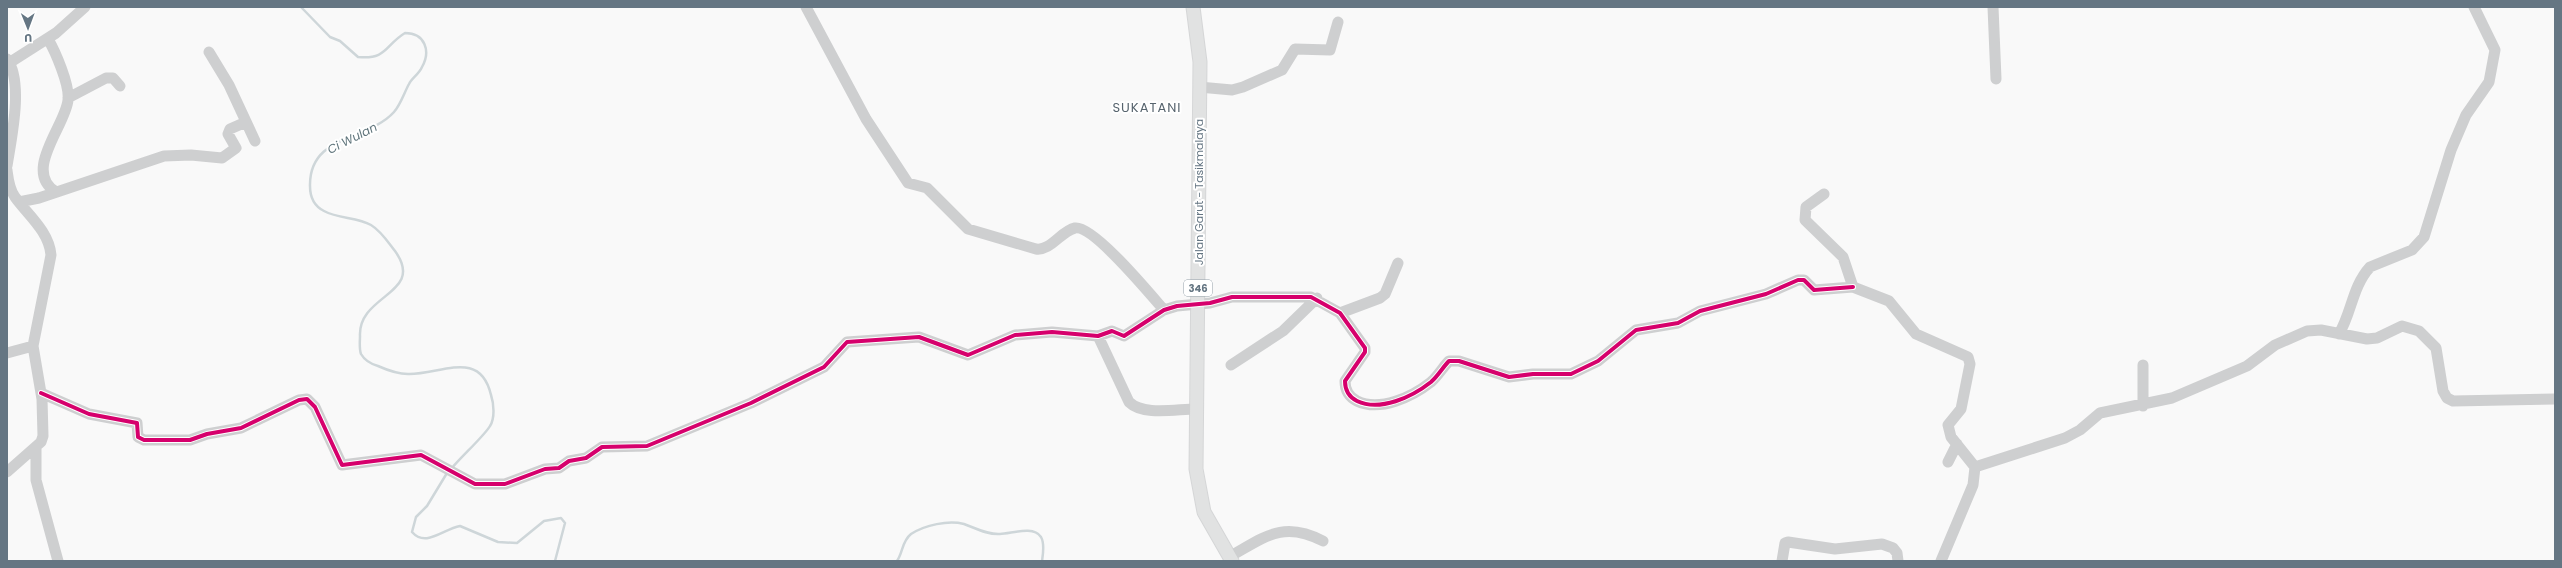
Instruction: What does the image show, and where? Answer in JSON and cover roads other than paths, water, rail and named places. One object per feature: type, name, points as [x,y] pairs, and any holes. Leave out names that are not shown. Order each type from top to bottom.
[{"type":"main road","name":"Jalan Garut - Tasikmalaya","points":[[1192,7],[1200,62],[1196,468],[1201,504],[1208,522],[1230,559]]},
{"type":"street","points":[[7,166],[13,126],[14,86],[8,61],[48,39],[74,19],[85,7]]},
{"type":"street","points":[[806,7],[866,119],[908,183],[927,188],[968,229],[1036,249],[1043,249],[1072,229],[1080,227],[1088,230],[1164,310]]},
{"type":"street","points":[[1993,7],[1996,79]]},
{"type":"street","points":[[2339,334],[2348,316],[2352,297],[2370,267],[2412,250],[2424,237],[2451,150],[2466,115],[2489,82],[2495,50],[2474,7]]},
{"type":"street","points":[[1199,87],[1237,90],[1279,72],[1295,49],[1330,50],[1338,22]]},
{"type":"street","points":[[48,39],[58,56],[68,98],[46,154],[46,180],[49,188],[56,192]]},
{"type":"street","points":[[209,52],[229,85],[255,141]]},
{"type":"street","points":[[68,98],[106,78],[113,78],[120,86]]},
{"type":"street","points":[[19,202],[56,192],[164,156],[191,155],[222,158],[236,148],[228,134],[230,129],[246,122]]},
{"type":"street","points":[[7,170],[13,195],[30,212],[48,244],[51,254],[33,346],[41,392],[44,434],[36,447],[7,472]]},
{"type":"street","points":[[1824,194],[1806,207],[1805,220],[1843,257],[1853,287]]},
{"type":"street","points":[[1340,313],[1380,298],[1385,294],[1398,263]]},
{"type":"street","points":[[41,392],[89,414],[137,424],[138,437],[144,440],[190,440],[207,434],[241,428],[299,400],[307,399],[315,407],[342,465],[420,455],[481,486],[505,484],[545,469],[559,468],[569,461],[586,458],[602,448],[647,446],[788,386],[824,367],[847,342],[919,337],[939,343],[966,355],[1015,335],[1052,332],[1098,336],[1112,331],[1121,336],[1127,335],[1164,310],[1198,303],[1239,297],[1317,298],[1340,313],[1365,350],[1349,374],[1345,386],[1356,400],[1380,406],[1389,404],[1426,385],[1449,361],[1459,361],[1509,377],[1533,374],[1571,374],[1598,361],[1636,330],[1674,325],[1700,311],[1766,294],[1798,280],[1804,280],[1814,290],[1853,287],[1889,302],[1916,334],[1968,357],[1970,364],[1961,409],[1948,425],[1950,433],[1957,444],[1975,467],[1973,485],[1941,561]]},
{"type":"street","points":[[1232,365],[1283,331],[1317,298]]},
{"type":"street","points":[[1975,467],[2065,438],[2080,430],[2100,413],[2143,406],[2172,398],[2247,366],[2292,336],[2307,331],[2321,330],[2367,339],[2377,338],[2402,326],[2409,327],[2419,331],[2436,348],[2443,391],[2447,398],[2453,401],[2555,399]]},
{"type":"street","points":[[1098,336],[1129,402],[1134,407],[1150,410],[1196,409]]},
{"type":"street","points":[[7,353],[33,346]]},
{"type":"street","points":[[2143,406],[2144,365]]},
{"type":"street","points":[[1948,462],[1957,444]]},
{"type":"street","points":[[36,447],[36,480],[58,561]]},
{"type":"street","points":[[1230,559],[1280,531],[1303,532],[1323,541]]},
{"type":"street","points":[[1782,561],[1785,543],[1788,542],[1835,549],[1882,544],[1893,548],[1897,552],[1898,561]]},
{"type":"waterway","name":"Ci Wulan","points":[[301,7],[330,37],[340,41],[358,57],[368,57],[380,54],[405,33],[417,36],[422,40],[426,49],[425,61],[421,69],[409,84],[401,102],[394,112],[383,121],[329,147],[319,157],[312,169],[310,190],[315,204],[324,211],[330,214],[366,222],[375,227],[395,251],[402,265],[402,277],[397,286],[369,311],[362,322],[360,347],[361,354],[364,359],[385,369],[404,374],[457,367],[468,368],[478,372],[486,381],[493,403],[494,411],[492,423],[483,435],[452,468]]},
{"type":"waterway","name":"Ci Wulan","points":[[447,473],[427,506],[416,517],[412,532],[417,536],[429,538],[460,526],[498,542],[517,543],[544,521],[561,518],[565,523],[555,561]]},
{"type":"waterway","name":"Ci Wulan","points":[[897,561],[904,543],[911,534],[923,528],[944,523],[964,524],[995,534],[1033,531],[1041,537],[1043,543],[1042,561]]},
{"type":"district","name":"SUKATANI","points":[[1147,107]]}]
